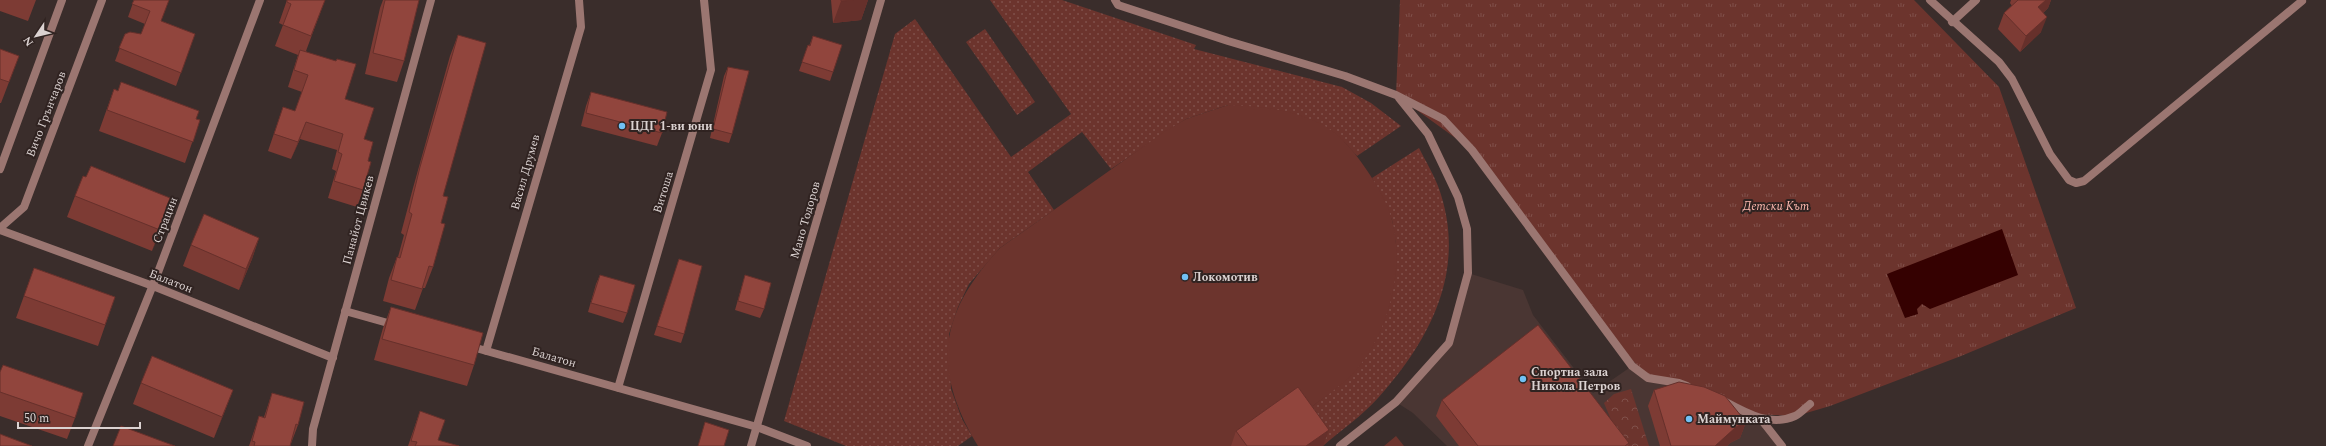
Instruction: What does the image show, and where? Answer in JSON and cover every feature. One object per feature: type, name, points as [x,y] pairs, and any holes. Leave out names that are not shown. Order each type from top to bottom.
[{"type":"street","name":"Вичо Грънчаров","points":[[0,169],[62,0]]},
{"type":"street","name":"Вичо Грънчаров","points":[[0,229],[24,207],[102,0]]},
{"type":"street","name":"Страцин","points":[[88,446],[153,286],[260,0]]},
{"type":"street","name":"Панайот Цвикев","points":[[312,446],[313,429],[431,0]]},
{"type":"street","name":"Васил Друмев","points":[[486,351],[581,26],[579,0]]},
{"type":"street","name":"Витоша","points":[[618,388],[711,70],[704,0]]},
{"type":"street","name":"Мано Тодоров","points":[[751,446],[881,0]]},
{"type":"street","points":[[1114,0],[1118,5],[1228,41],[1345,76],[1396,95],[1443,119],[1472,150],[1632,366],[1648,378],[1679,383],[1694,388]]},
{"type":"street","points":[[1930,0],[2003,68],[2012,79],[2050,154],[2069,180],[2076,183],[2084,181],[2302,1]]},
{"type":"street","points":[[1952,22],[1976,0]]},
{"type":"street","points":[[1340,446],[1396,402],[1449,343],[1468,272],[1467,229],[1458,197],[1428,134],[1396,95]]},
{"type":"street","name":"Балатон","points":[[0,229],[153,286],[333,358]]},
{"type":"street","points":[[345,311],[404,328]]},
{"type":"street","name":"Балатон","points":[[464,344],[757,427],[807,446]]},
{"type":"street","points":[[1716,397],[1747,414],[1772,421],[1796,416],[1810,404]]},
{"type":"street","points":[[1760,418],[1782,446]]},
{"type":"shaded area","points":[[2002,229],[2018,275],[1930,309],[1922,304],[1917,309],[1918,314],[1905,318],[1887,274]]},
{"type":"shaded area","points":[[1468,273],[1523,290],[1533,315],[1593,393],[1632,366],[1760,418],[1782,446],[1447,446],[1413,413],[1396,402],[1449,343]]},
{"type":"green space","points":[[990,0],[1062,0],[1196,45],[1194,49],[1342,87],[1371,103],[1401,126],[1357,156],[1344,142],[1228,105],[1186,119],[1111,169],[1082,132],[1028,172],[1054,210],[1000,248],[969,284],[958,307],[949,334],[951,389],[962,419],[972,436],[958,446],[846,446],[784,421],[895,34],[915,19],[1011,157],[1071,114]]},
{"type":"green space","name":"Детски Кът","points":[[1400,0],[1914,0],[1999,87],[2076,308],[1961,356],[1830,406],[1796,416],[1747,414],[1648,378],[1592,314],[1472,150],[1396,95]]},
{"type":"green space","points":[[985,29],[1035,102],[1017,115],[966,42]]},
{"type":"green space","name":"Локомотив","points":[[1228,105],[1263,107],[1286,111],[1308,118],[1326,127],[1351,149],[1362,163],[1378,187],[1392,220],[1396,239],[1397,258],[1395,278],[1386,318],[1378,336],[1368,354],[1357,369],[1337,387],[1301,415],[1323,446],[978,446],[963,418],[953,391],[948,366],[948,342],[954,319],[964,296],[980,272],[1000,248],[1164,132],[1186,119]]},
{"type":"green space","points":[[1419,148],[1438,186],[1446,216],[1449,245],[1446,273],[1440,300],[1429,326],[1397,375],[1372,405],[1323,446],[1301,415],[1328,394],[1396,245],[1392,220],[1372,178]]},
{"type":"green space","points":[[1631,389],[1649,446],[1622,446],[1604,403],[1614,394]]},
{"type":"green space","points":[[1396,436],[1404,446],[1384,446]]},
{"type":"building","points":[[134,0],[169,0],[161,21],[195,34],[181,73],[119,48],[125,34],[130,32],[141,34],[150,11],[132,4]]},
{"type":"building","points":[[287,0],[325,0],[311,36],[283,25],[291,4],[287,2]]},
{"type":"building","points":[[385,0],[419,0],[404,61],[373,53]]},
{"type":"building","points":[[2018,0],[2046,0],[2038,7],[2047,17],[2026,36],[2004,13]]},
{"type":"building","points":[[458,35],[486,43],[443,196],[448,197],[441,223],[445,224],[433,267],[429,266],[422,289],[391,280],[397,257],[400,258],[412,214],[409,212],[420,167]]},
{"type":"building","points":[[813,36],[842,45],[833,72],[802,62]]},
{"type":"building","points":[[0,49],[19,56],[9,82],[0,79]]},
{"type":"building","points":[[300,50],[336,61],[337,59],[356,64],[345,99],[374,108],[364,139],[373,142],[368,161],[371,162],[363,190],[334,181],[342,154],[338,152],[343,134],[306,122],[298,142],[274,134],[283,107],[295,111],[308,75],[294,70]]},
{"type":"building","points":[[728,67],[749,71],[732,134],[713,129]]},
{"type":"building","points":[[121,82],[199,111],[196,119],[200,120],[193,142],[107,110],[114,89],[118,91]]},
{"type":"building","points":[[591,92],[667,112],[662,133],[586,113]]},
{"type":"building","points":[[91,166],[170,198],[166,208],[168,209],[160,230],[75,196],[83,176],[86,177]]},
{"type":"building","points":[[204,214],[259,238],[246,269],[191,245]]},
{"type":"building","points":[[679,259],[702,266],[684,334],[657,326]]},
{"type":"building","points":[[34,268],[115,297],[105,325],[24,296]]},
{"type":"building","points":[[600,275],[635,285],[627,313],[591,303]]},
{"type":"building","points":[[745,275],[771,283],[764,309],[738,301]]},
{"type":"building","points":[[391,307],[483,333],[474,365],[382,339]]},
{"type":"building","name":"Спортна зала Никола Петров","points":[[1538,325],[1629,443],[1625,446],[1478,446],[1442,400]]},
{"type":"building","points":[[152,356],[233,390],[222,417],[141,383]]},
{"type":"building","points":[[3,365],[83,393],[75,418],[0,392],[0,372]]},
{"type":"building","name":"Маймунката","points":[[1679,382],[1704,387],[1725,396],[1746,422],[1736,427],[1715,446],[1671,446],[1654,390]]},
{"type":"building","points":[[1298,387],[1329,430],[1306,446],[1247,446],[1236,431]]},
{"type":"building","points":[[272,393],[304,402],[298,425],[296,424],[290,446],[254,446],[255,442],[252,441],[259,416],[265,418]]},
{"type":"building","points":[[420,411],[445,420],[438,440],[459,446],[415,446],[417,442],[411,441]]},
{"type":"building","points":[[705,422],[729,430],[724,446],[698,446]]},
{"type":"building","points":[[121,426],[175,446],[113,446]]},
{"type":"building","points":[[0,434],[32,446],[0,446]]},
{"type":"place","name":"ЦДГ 1-ви юни","points":[[622,126]]},
{"type":"place","name":"Локомотив","points":[[1185,277]]},
{"type":"place","name":"Спортна зала Никола Петров","points":[[1523,379]]},
{"type":"place","name":"Маймунката","points":[[1689,419]]}]
